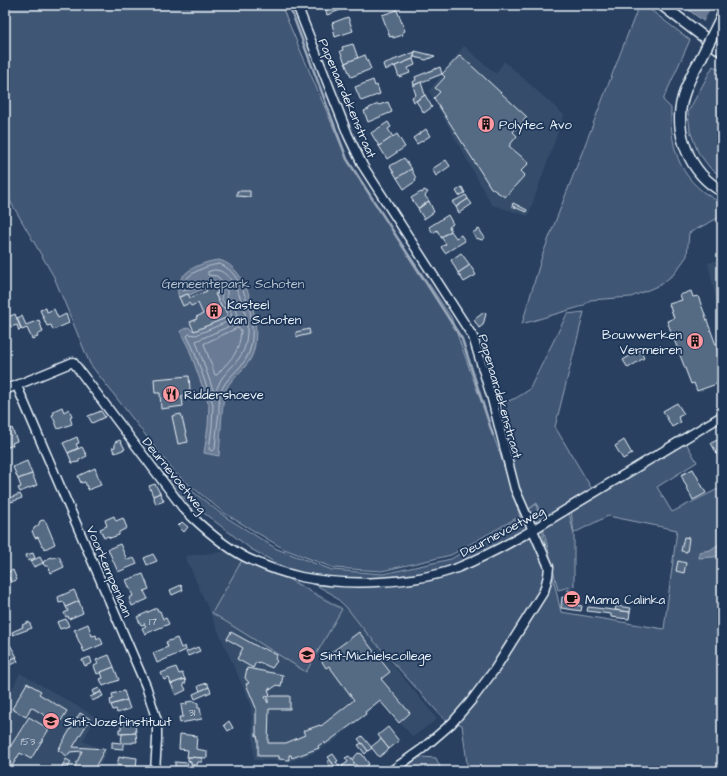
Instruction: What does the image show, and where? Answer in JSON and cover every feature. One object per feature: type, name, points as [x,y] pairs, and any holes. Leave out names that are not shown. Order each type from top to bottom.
[{"type":"street","name":"Papenaardekenstraat","points":[[297,5],[348,135],[363,166],[473,337],[492,399],[515,489],[549,567],[544,591],[495,669],[452,723],[422,749],[391,771]]},
{"type":"street","points":[[662,5],[722,52]]},
{"type":"street","points":[[722,16],[688,83],[680,109],[682,139],[688,155],[708,182],[722,191]]},
{"type":"street","name":"Deurnevoetweg","points":[[17,386],[73,362],[183,508],[200,525],[220,541],[247,558],[276,570],[302,577],[331,580],[378,582],[416,578],[455,568],[490,554],[533,530],[722,416]]},
{"type":"street","points":[[5,390],[17,386]]},
{"type":"street","name":"Voorkempenlaan","points":[[17,386],[146,686],[157,721],[155,771]]},
{"type":"shaded area","points":[[464,46],[496,74],[504,61],[564,115],[528,216],[492,205],[429,91]]},
{"type":"shaded area","points":[[722,259],[722,328],[708,263]]},
{"type":"shaded area","name":"Sint-Michielscollege","points":[[239,550],[347,609],[437,719],[413,737],[381,702],[334,741],[314,753],[292,761],[254,760],[251,705],[185,556]]},
{"type":"shaded area","name":"Sint-Jozefinstituut","points":[[20,673],[96,717],[83,741],[107,752],[97,771],[5,771],[5,736],[12,724],[5,719],[5,703]]},
{"type":"green space","name":"Gemeentepark Schoten","points":[[5,5],[281,5],[347,159],[451,317],[500,454],[520,516],[451,555],[382,571],[334,568],[284,549],[224,513],[175,473],[90,364],[54,277],[5,192]]},
{"type":"green space","points":[[639,5],[644,5],[690,40],[663,100],[671,108],[673,138],[676,152],[681,164],[688,176],[697,186],[708,195],[722,203],[722,216],[689,233],[687,256],[674,274],[660,285],[631,297],[590,300],[583,306],[522,324],[542,256]]},
{"type":"green space","points":[[713,66],[722,71],[722,177],[710,168],[698,152],[690,131],[688,112]]},
{"type":"green space","points":[[584,312],[555,427],[592,489],[567,503],[574,535],[574,586],[558,590],[537,503],[526,511],[518,489],[498,405],[516,398],[529,390],[567,314]]},
{"type":"green space","points":[[685,441],[697,462],[657,487],[672,512],[722,487],[722,771],[468,771],[462,725],[443,718],[365,631],[347,608],[332,594],[251,549],[167,485],[172,475],[224,516],[277,549],[332,570],[383,574],[451,559],[519,518],[536,504],[561,612],[664,629],[677,530],[608,516],[574,533],[570,503]]},
{"type":"green space","points":[[245,555],[342,609],[306,672],[212,613]]},
{"type":"green space","points":[[420,757],[436,758],[442,771],[401,771]]},
{"type":"water","points":[[682,5],[722,5],[722,35]]},
{"type":"water","points":[[219,260],[230,265],[239,275],[246,287],[252,302],[256,333],[255,347],[251,358],[229,384],[224,395],[219,456],[204,453],[209,405],[189,349],[180,331],[189,327],[194,331],[228,316],[215,294],[218,293],[214,284],[179,298],[178,290],[179,282],[189,271],[204,263]]},
{"type":"water","points":[[722,542],[722,554],[714,557],[699,558],[699,552],[710,550]]},
{"type":"pier","points":[[712,5],[722,5],[722,37],[703,23]]},
{"type":"building","points":[[324,5],[346,6],[342,8],[343,9],[327,15]]},
{"type":"building","points":[[397,10],[405,31],[402,33],[403,35],[393,38],[393,36],[390,37],[382,15]]},
{"type":"building","points":[[348,17],[353,31],[335,37],[332,23]]},
{"type":"building","points":[[353,44],[358,58],[345,63],[340,51],[343,50],[342,47]]},
{"type":"building","points":[[415,51],[435,56],[426,60],[414,57]]},
{"type":"building","points":[[415,52],[413,59],[385,70],[383,64]]},
{"type":"building","points":[[365,55],[371,69],[351,77],[345,63]]},
{"type":"building","name":"Polytec Avo","points":[[460,55],[527,117],[513,132],[517,136],[509,146],[529,163],[521,171],[525,175],[505,197],[491,188],[434,98],[440,92],[435,88],[445,77],[442,74]]},
{"type":"building","points":[[413,59],[415,65],[408,68],[410,73],[399,77],[395,66]]},
{"type":"building","points":[[440,67],[442,74],[414,85],[413,82],[416,80],[415,77]]},
{"type":"building","points":[[373,80],[375,86],[377,85],[380,94],[361,101],[355,87]]},
{"type":"building","points":[[421,82],[425,95],[414,102],[412,97],[416,95],[413,86]]},
{"type":"building","points":[[425,95],[432,107],[424,113],[416,101]]},
{"type":"building","points":[[388,102],[392,112],[368,122],[364,111],[378,104]]},
{"type":"building","points":[[388,122],[391,127],[388,129],[393,137],[379,146],[371,133]]},
{"type":"building","points":[[426,129],[430,136],[417,144],[413,138]]},
{"type":"building","points":[[397,134],[405,147],[387,159],[379,146]]},
{"type":"building","points":[[404,158],[412,169],[397,178],[390,166]]},
{"type":"building","points":[[446,160],[450,166],[436,176],[432,169]]},
{"type":"building","points":[[411,169],[416,181],[404,189],[397,178]]},
{"type":"building","points":[[462,187],[465,193],[459,196],[456,191]]},
{"type":"building","points":[[424,190],[428,192],[425,196],[429,201],[418,208],[411,198],[421,192],[422,193]]},
{"type":"building","points":[[237,191],[250,191],[250,197],[237,196]]},
{"type":"building","points":[[466,195],[468,199],[456,207],[452,202]]},
{"type":"building","points":[[468,199],[472,204],[459,213],[456,207]]},
{"type":"building","points":[[429,201],[434,212],[424,219],[418,209]]},
{"type":"building","points":[[513,203],[527,210],[526,212],[512,206]]},
{"type":"building","points":[[448,215],[453,224],[449,227],[451,231],[441,237],[437,230],[433,233],[429,227]]},
{"type":"building","points":[[479,229],[485,238],[482,240],[476,238],[472,233]]},
{"type":"building","points":[[451,231],[456,238],[461,235],[465,241],[445,253],[441,247],[446,244],[441,237]]},
{"type":"building","points":[[461,253],[470,265],[458,273],[451,260]]},
{"type":"building","points":[[470,265],[476,275],[464,282],[458,273]]},
{"type":"building","name":"Kasteel van Schoten","points":[[214,284],[218,293],[215,294],[222,308],[224,307],[228,317],[194,331],[190,322],[203,314],[198,303],[191,306],[189,303],[183,306],[179,297],[188,294],[190,298],[207,291],[205,287]]},
{"type":"building","name":"Bouwwerken Vermeiren","points":[[691,291],[693,297],[698,296],[722,361],[722,382],[697,391],[694,383],[691,384],[667,321],[674,318],[669,304],[682,300],[680,295]]},
{"type":"building","points":[[46,308],[47,312],[54,309],[58,318],[66,314],[69,323],[53,330],[51,325],[47,326],[40,310]]},
{"type":"building","points":[[484,312],[486,314],[483,325],[479,328],[474,320]]},
{"type":"building","points":[[15,314],[21,329],[19,331],[17,325],[11,327],[6,318]]},
{"type":"building","points":[[22,316],[26,325],[39,320],[43,332],[37,335],[38,337],[32,339],[27,328],[22,330],[17,318]]},
{"type":"building","points":[[309,329],[310,334],[297,337],[296,332]]},
{"type":"building","points":[[640,350],[644,358],[628,368],[623,360]]},
{"type":"building","points":[[189,376],[189,396],[179,396],[178,391],[176,391],[177,397],[182,398],[183,406],[161,409],[160,393],[155,393],[154,379]]},
{"type":"building","points":[[677,403],[684,414],[678,417],[681,422],[672,427],[663,411]]},
{"type":"building","points":[[62,407],[64,412],[69,409],[72,416],[70,417],[72,424],[58,429],[52,415],[54,414],[53,411]]},
{"type":"building","points":[[101,411],[105,417],[92,423],[88,416]]},
{"type":"building","points":[[181,414],[188,442],[178,444],[172,416]]},
{"type":"building","points":[[12,428],[17,441],[12,443],[13,445],[6,448],[5,431]]},
{"type":"building","points":[[77,437],[79,443],[76,444],[78,448],[68,453],[63,443]]},
{"type":"building","points":[[722,438],[722,456],[719,458],[711,443]]},
{"type":"building","points":[[120,440],[125,449],[115,453],[112,448],[115,447],[115,442]]},
{"type":"building","points":[[624,440],[632,454],[623,459],[615,446]]},
{"type":"building","points":[[82,447],[87,456],[79,460],[79,462],[72,463],[68,453]]},
{"type":"building","points":[[27,461],[32,474],[18,479],[13,467]]},
{"type":"building","points":[[95,468],[101,485],[88,490],[85,482],[81,483],[78,476]]},
{"type":"building","points":[[693,469],[706,493],[693,500],[681,475]]},
{"type":"building","points":[[32,474],[37,485],[20,492],[18,488],[21,487],[18,479]]},
{"type":"building","points":[[155,484],[160,493],[153,496],[149,486]]},
{"type":"building","points":[[160,493],[164,501],[156,504],[153,496]]},
{"type":"building","points":[[20,494],[22,498],[11,502],[9,498]]},
{"type":"building","points":[[114,516],[116,521],[123,518],[127,528],[119,532],[119,535],[104,538],[100,529],[107,526],[105,520]]},
{"type":"building","points":[[43,520],[46,522],[55,544],[45,549],[38,537],[35,538],[32,531],[38,526],[40,521]]},
{"type":"building","points":[[182,522],[188,527],[184,532],[178,526]]},
{"type":"building","points":[[684,537],[689,538],[687,552],[681,551]]},
{"type":"building","points":[[120,544],[127,560],[134,558],[137,564],[118,572],[108,549]]},
{"type":"building","points":[[33,553],[35,558],[28,561],[26,555]]},
{"type":"building","points":[[153,554],[157,561],[147,565],[144,558]]},
{"type":"building","points":[[59,556],[64,567],[51,573],[48,566],[43,564],[44,561],[51,557]]},
{"type":"building","points":[[40,557],[43,563],[34,567],[31,561]]},
{"type":"building","points":[[678,561],[686,563],[684,573],[676,571]]},
{"type":"building","points":[[13,570],[17,580],[11,582],[5,573]]},
{"type":"building","points":[[143,574],[149,589],[144,591],[148,599],[132,606],[129,598],[133,596],[126,580]]},
{"type":"building","points":[[181,585],[183,590],[172,595],[170,590]]},
{"type":"building","points":[[74,590],[79,601],[66,607],[64,602],[59,603],[58,597]]},
{"type":"building","points":[[568,590],[576,591],[575,605],[582,606],[581,611],[561,608],[562,597],[568,598]]},
{"type":"building","points":[[79,601],[83,613],[69,619],[68,616],[66,617],[64,613],[68,611],[66,607]]},
{"type":"building","points":[[616,606],[631,608],[630,612],[615,610]]},
{"type":"building","points":[[588,607],[630,612],[629,619],[611,617],[611,614],[587,611]]},
{"type":"building","points":[[157,608],[163,619],[166,618],[169,624],[145,634],[142,628],[146,626],[144,624],[141,625],[137,617]]},
{"type":"building","points":[[66,619],[69,626],[60,629],[57,622]]},
{"type":"building","points":[[29,622],[32,628],[13,635],[12,632],[23,627],[22,625]]},
{"type":"building","points":[[88,624],[92,636],[96,635],[97,639],[100,637],[103,644],[84,652],[74,630]]},
{"type":"building","points":[[231,632],[262,649],[263,648],[277,655],[275,659],[277,661],[272,668],[256,662],[253,668],[237,659],[243,648],[227,639]]},
{"type":"building","points":[[359,632],[390,672],[381,679],[410,713],[399,723],[379,701],[365,712],[366,714],[325,744],[324,742],[318,746],[319,748],[292,758],[291,755],[289,755],[289,760],[279,759],[279,756],[258,756],[256,708],[246,684],[249,683],[245,678],[247,668],[283,675],[281,686],[277,685],[270,690],[270,688],[268,689],[270,695],[265,697],[268,703],[268,696],[290,696],[290,709],[269,709],[268,743],[286,743],[305,735],[303,731],[320,725],[321,726],[354,700],[329,666],[326,668],[321,660]]},
{"type":"building","points":[[177,638],[181,648],[185,646],[186,650],[157,663],[153,653],[168,647],[166,642]]},
{"type":"building","points":[[9,643],[17,657],[5,662],[5,645]]},
{"type":"building","points":[[198,647],[200,651],[188,656],[186,652]]},
{"type":"building","points":[[109,655],[114,667],[97,674],[94,666],[98,664],[96,660]]},
{"type":"building","points":[[16,657],[18,662],[9,665],[7,661]]},
{"type":"building","points":[[90,657],[92,663],[85,666],[82,660]]},
{"type":"building","points":[[114,667],[119,680],[103,686],[100,679],[103,678],[101,672]]},
{"type":"building","points":[[176,667],[179,674],[182,673],[185,679],[171,684],[169,678],[164,680],[161,673]]},
{"type":"building","points":[[185,679],[186,683],[183,684],[186,690],[176,695],[171,684]]},
{"type":"building","points":[[27,683],[41,691],[39,694],[67,711],[59,724],[31,707],[26,717],[12,709]]},
{"type":"building","points":[[207,683],[209,687],[200,691],[198,686]]},
{"type":"building","points":[[209,687],[211,692],[195,699],[193,694]]},
{"type":"building","points":[[99,688],[101,692],[94,695],[92,691]]},
{"type":"building","points":[[124,691],[127,700],[111,705],[110,700],[113,699],[112,694]]},
{"type":"building","points":[[101,692],[103,696],[92,701],[90,697]]},
{"type":"building","points":[[127,700],[130,709],[117,713],[116,709],[113,710],[111,705]]},
{"type":"building","points":[[194,701],[198,703],[198,708],[200,708],[202,719],[180,723],[179,717],[183,717],[181,705],[187,704],[186,702]]},
{"type":"building","points":[[80,713],[90,719],[73,747],[105,749],[93,771],[73,771],[82,751],[70,752],[67,756],[58,750]]},
{"type":"building","points":[[29,717],[49,729],[31,759],[20,753],[9,771],[5,771],[5,755]]},
{"type":"building","points":[[229,721],[233,728],[228,731],[224,725]]},
{"type":"building","points":[[135,722],[136,733],[119,734],[121,723]]},
{"type":"building","points":[[388,727],[399,741],[389,749],[378,735]]},
{"type":"building","points":[[136,733],[137,742],[123,743],[123,749],[112,748],[112,742],[121,743],[122,734]]},
{"type":"building","points":[[180,734],[197,736],[196,749],[207,751],[207,758],[187,757],[188,750],[179,749]]},
{"type":"building","points":[[362,736],[372,748],[368,751],[358,739]]},
{"type":"building","points":[[381,739],[389,749],[379,757],[371,747]]},
{"type":"building","points":[[362,743],[368,751],[365,754],[358,745]]},
{"type":"building","points":[[358,753],[362,754],[369,764],[360,771],[352,760]]},
{"type":"building","points":[[333,754],[338,761],[336,762],[342,770],[341,771],[338,771],[328,757]]},
{"type":"building","points":[[123,756],[137,758],[136,768],[117,765],[119,757],[123,758]]},
{"type":"building","points":[[349,756],[360,771],[346,771],[342,766],[348,762],[345,758]]},
{"type":"building","points":[[188,757],[202,758],[202,762],[198,762],[197,765],[191,765],[191,762],[188,761]]},
{"type":"building","points":[[66,759],[71,762],[67,769],[62,766]]},
{"type":"building","points":[[330,760],[338,771],[333,771],[327,762]]},
{"type":"building","points":[[175,762],[188,763],[187,771],[175,771]]},
{"type":"waterway","points":[[289,5],[347,159],[462,339],[493,435]]},
{"type":"place","name":"Polytec Avo","points":[[486,124]]},
{"type":"place","name":"Kasteel van Schoten","points":[[214,311]]},
{"type":"place","name":"Bouwwerken Vermeiren","points":[[695,341]]},
{"type":"place","name":"Riddershoeve","points":[[171,394]]},
{"type":"place","name":"Mama Calinka","points":[[572,599]]},
{"type":"place","name":"Sint-Michielscollege","points":[[307,655]]},
{"type":"place","name":"Sint-Jozefinstituut","points":[[51,721]]}]
